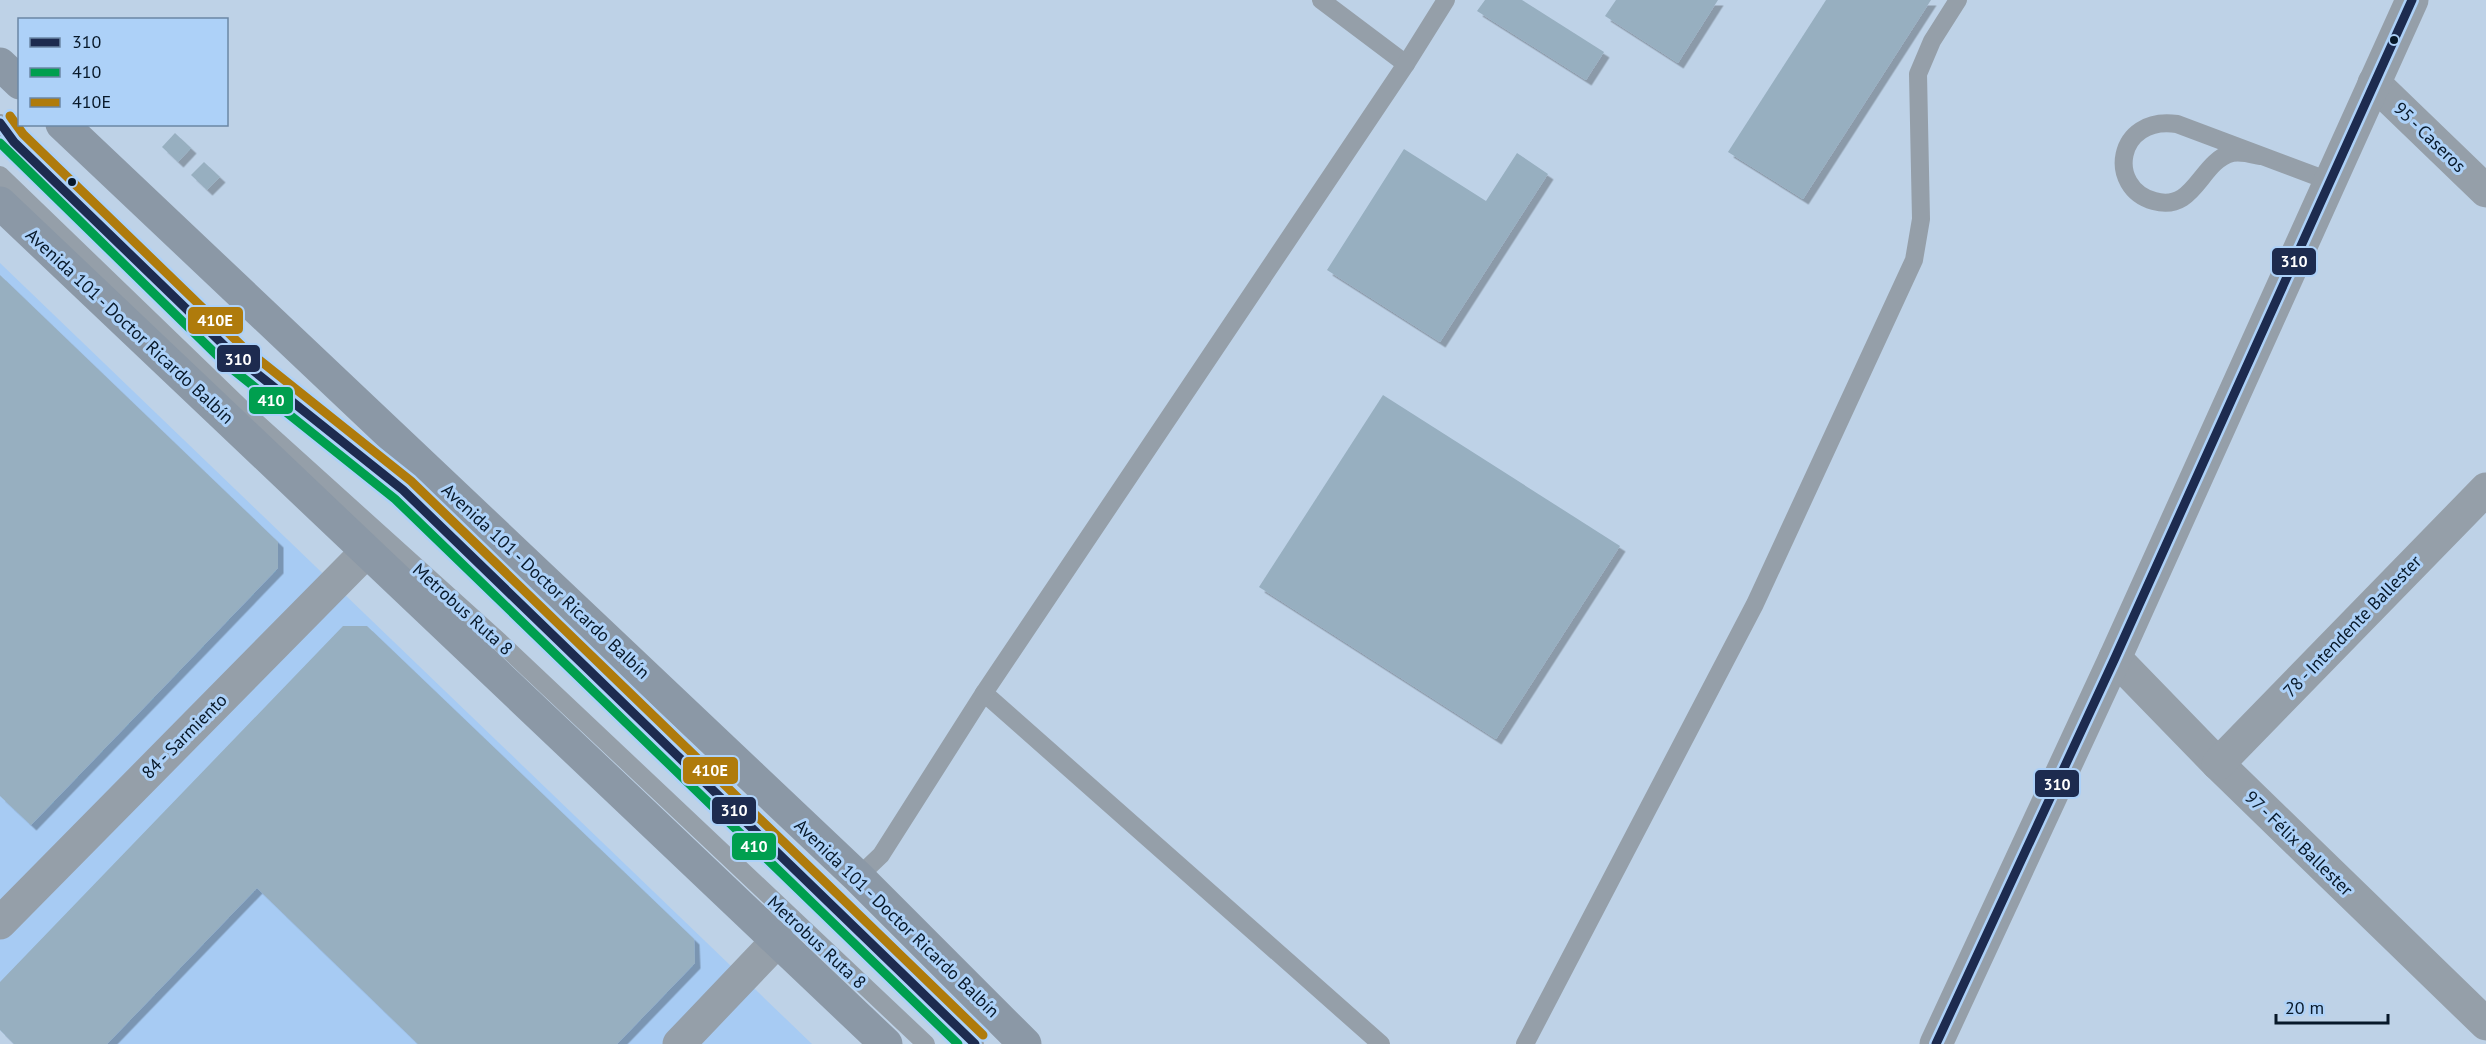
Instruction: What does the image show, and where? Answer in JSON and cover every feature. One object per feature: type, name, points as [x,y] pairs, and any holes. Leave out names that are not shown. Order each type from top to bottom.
[{"type":"main road","name":"Avenida 101 - Doctor Ricardo Balbín","points":[[64,126],[858,877],[1025,1044]]},
{"type":"main road","name":"Avenida 101 - Doctor Ricardo Balbín","points":[[0,203],[886,1044]]},
{"type":"street","points":[[1936,1044],[2115,658],[2412,0]]},
{"type":"street","name":"95 - Caseros","points":[[2374,83],[2486,191]]},
{"type":"street","name":"78 - Intendente Ballester","points":[[2218,764],[2486,489]]},
{"type":"street","name":"84 - Sarmiento","points":[[0,923],[368,550]]},
{"type":"street","name":"97 - Félix Ballester","points":[[2115,658],[2218,764],[2486,1024]]},
{"type":"street","points":[[679,1044],[778,940]]},
{"type":"lane","points":[[1321,0],[1406,64]]},
{"type":"lane","points":[[858,877],[881,855],[984,693],[1406,64],[1446,0]]},
{"type":"lane","points":[[1525,1044],[1755,604],[1914,260],[1921,219],[1918,74],[1932,41],[1958,0]]},
{"type":"lane","points":[[2260,156],[2232,153],[2210,168],[2193,190],[2182,199],[2170,202],[2157,202],[2144,198],[2134,189],[2123,165],[2130,140],[2139,130],[2151,124],[2164,122],[2177,124],[2329,181]]},
{"type":"lane","name":"Metrobus Ruta 8","points":[[0,123],[14,142],[235,356],[403,490],[975,1044]]},
{"type":"lane","name":"Metrobus Ruta 8","points":[[0,175],[255,421],[500,642],[926,1044]]},
{"type":"lane","points":[[984,693],[1381,1044]]},
{"type":"shaded area","points":[[0,263],[812,1044],[14,1044],[0,1030]]},
{"type":"building","points":[[1485,0],[1522,0],[1604,52],[1586,80],[1477,11]]},
{"type":"building","points":[[1616,0],[1718,0],[1678,63],[1605,16]]},
{"type":"building","points":[[1826,0],[1931,0],[1803,199],[1728,152]]},
{"type":"building","points":[[175,133],[191,148],[178,162],[162,147]]},
{"type":"building","points":[[1404,149],[1486,201],[1517,153],[1548,174],[1440,342],[1327,270]]},
{"type":"building","points":[[204,162],[220,177],[207,190],[191,175]]},
{"type":"building","points":[[0,275],[278,542],[278,568],[31,825],[0,796]]},
{"type":"building","points":[[1383,395],[1620,546],[1496,739],[1259,587]]},
{"type":"building","points":[[343,626],[367,626],[574,824],[694,939],[695,963],[617,1044],[418,1044],[257,888],[107,1044],[14,1044],[0,1030],[0,982]]},
{"type":"transit line","name":"310","points":[[1936,1044],[2115,658],[2412,0]]},
{"type":"transit line","name":"410E","points":[[10,116],[23,134],[243,347],[411,481],[983,1035]]},
{"type":"transit line","name":"310","points":[[0,123],[14,142],[235,356],[403,490],[975,1044]]},
{"type":"transit line","name":"410","points":[[0,143],[227,365],[395,499],[958,1044]]}]
